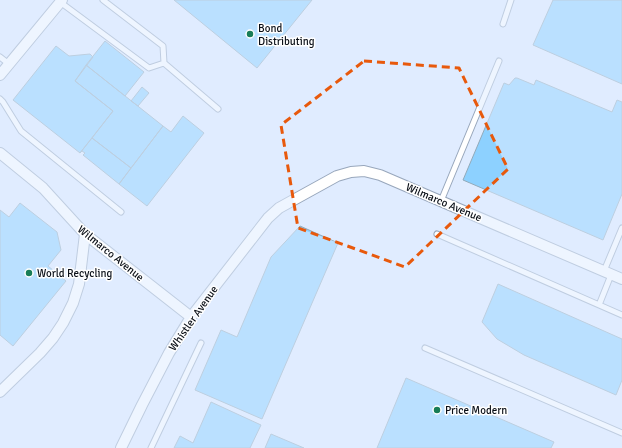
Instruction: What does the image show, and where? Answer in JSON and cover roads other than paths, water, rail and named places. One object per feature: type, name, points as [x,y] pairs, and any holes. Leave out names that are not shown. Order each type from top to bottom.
[{"type":"street","points":[[0,74],[61,1]]},
{"type":"street","name":"Wilmarco Avenue","points":[[0,153],[43,188],[85,234],[191,317]]},
{"type":"street","name":"Wilmarco Avenue","points":[[268,218],[279,208],[337,176],[351,172],[364,171],[380,174],[622,279]]},
{"type":"street","name":"Whistler Avenue","points":[[121,448],[169,353],[191,317],[268,218]]},
{"type":"street","points":[[1,388],[54,338],[63,323],[79,284],[85,234]]},
{"type":"lane","points":[[103,0],[163,46],[164,63],[218,109]]},
{"type":"lane","points":[[503,24],[511,0]]},
{"type":"lane","points":[[61,1],[149,68],[164,63]]},
{"type":"lane","points":[[0,56],[9,64]]},
{"type":"lane","points":[[441,201],[499,61]]},
{"type":"lane","points":[[0,99],[21,131],[121,212]]},
{"type":"lane","points":[[599,305],[622,228]]},
{"type":"lane","points":[[437,234],[622,315]]},
{"type":"lane","points":[[151,448],[202,343]]},
{"type":"lane","points":[[425,348],[622,433]]},
{"type":"place","name":"Bond Distributing","points":[[250,34]]},
{"type":"place","name":"World Recycling","points":[[29,273]]},
{"type":"place","name":"Price Modern","points":[[437,410]]}]
